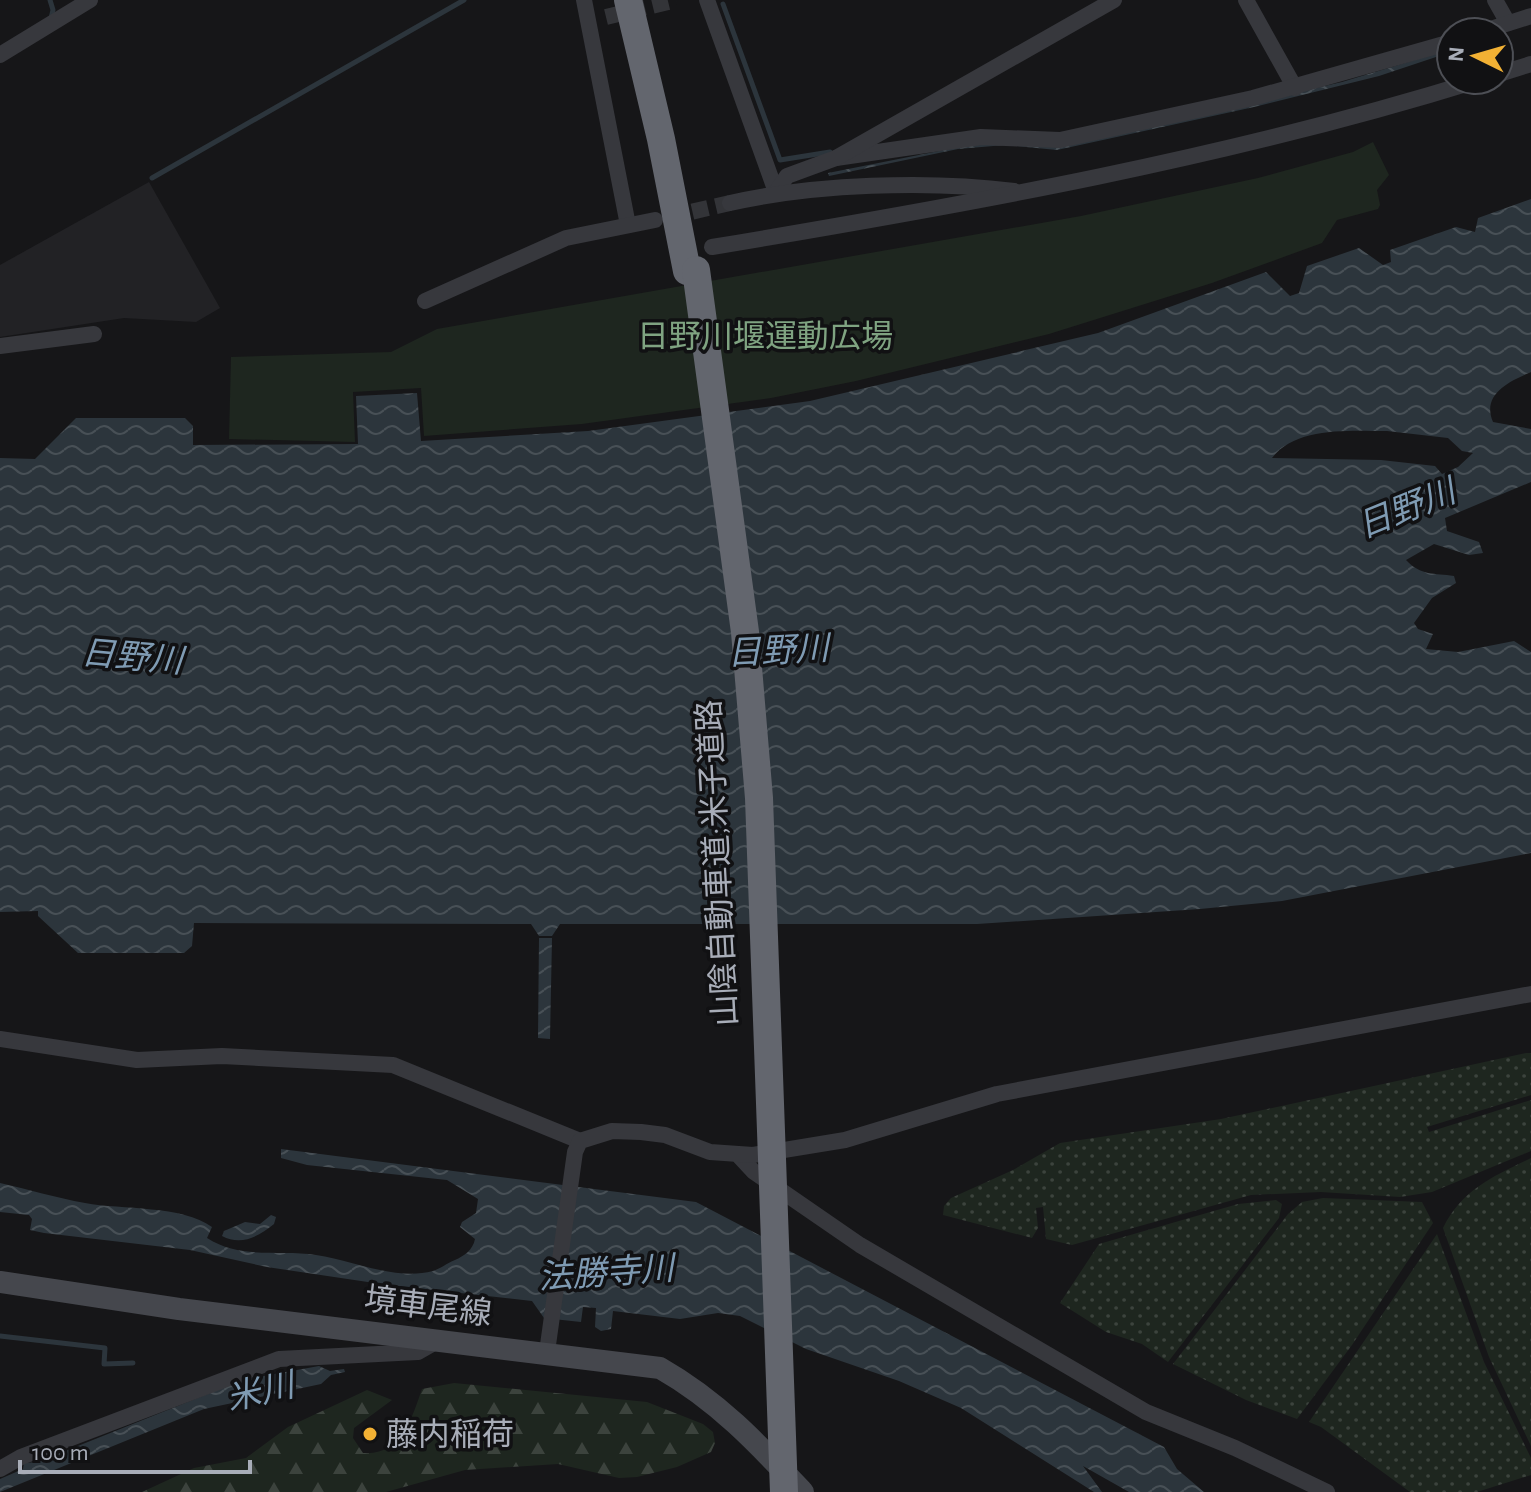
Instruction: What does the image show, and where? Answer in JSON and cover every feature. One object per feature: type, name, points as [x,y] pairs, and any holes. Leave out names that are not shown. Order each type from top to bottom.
[{"type":"highway","name":"山陰自動車道;米子道路","points":[[641,0],[698,263],[745,632],[759,798],[784,1492]]},
{"type":"highway","name":"山陰自動車道;米子道路","points":[[608,13],[661,139],[698,263],[737,633],[750,799],[774,1492]]},
{"type":"main road","name":"境車尾線","points":[[1,1283],[179,1309],[439,1340],[549,1343],[660,1368],[701,1391],[743,1427],[803,1492]]},
{"type":"street","points":[[0,55],[61,7],[90,0]]},
{"type":"street","points":[[584,0],[608,13],[628,225]]},
{"type":"street","points":[[707,0],[776,192]]},
{"type":"street","points":[[776,192],[787,176],[836,158],[1114,0]]},
{"type":"street","points":[[1246,0],[1295,88]]},
{"type":"street","points":[[836,158],[981,137],[1060,140],[1295,88],[1435,47]]},
{"type":"street","points":[[698,263],[1032,193],[1330,124],[1435,93]]},
{"type":"street","points":[[730,203],[776,192],[904,186],[987,187],[1032,193]]},
{"type":"street","points":[[425,301],[566,238],[655,220]]},
{"type":"street","points":[[0,346],[94,334]]},
{"type":"street","points":[[0,1039],[137,1060],[222,1056],[393,1065],[578,1146],[612,1131],[641,1132],[665,1135],[710,1152],[740,1157],[845,1140],[997,1094],[1531,994]]},
{"type":"street","points":[[549,1343],[578,1146]]},
{"type":"street","points":[[740,1157],[765,1181],[860,1245],[1135,1406],[1235,1448],[1327,1492]]},
{"type":"street","points":[[0,1469],[21,1457],[279,1359],[418,1352],[439,1340]]},
{"type":"shaded area","points":[[149,182],[220,308],[196,322],[124,318],[0,337],[0,265]]},
{"type":"green space","name":"日野川堰運動広場","points":[[1373,142],[1389,175],[1377,190],[1378,209],[1337,220],[1322,243],[1212,283],[1049,334],[856,381],[771,398],[582,424],[424,436],[421,388],[353,392],[355,442],[229,439],[231,357],[391,352],[437,329],[1081,216],[1258,178],[1353,152]]},
{"type":"green space","points":[[1531,1053],[1531,1095],[1427,1127],[1429,1132],[1531,1100],[1531,1151],[1432,1192],[1400,1197],[1321,1192],[1251,1195],[1072,1245],[1046,1239],[1043,1207],[1036,1208],[1038,1228],[1032,1238],[943,1215],[944,1206],[951,1198],[1013,1170],[1060,1143],[1221,1119]]},
{"type":"green space","points":[[1531,1158],[1531,1446],[1489,1357],[1443,1228],[1469,1193]]},
{"type":"green space","points":[[1323,1198],[1422,1202],[1433,1223],[1352,1345],[1297,1419],[1246,1400],[1173,1364],[1288,1214],[1302,1202]]},
{"type":"green space","points":[[1276,1200],[1282,1204],[1279,1218],[1168,1362],[1142,1344],[1106,1332],[1060,1303],[1099,1244],[1238,1204]]},
{"type":"green space","points":[[1437,1234],[1484,1362],[1531,1458],[1531,1475],[1477,1492],[1410,1492],[1321,1427],[1309,1422]]},
{"type":"green space","points":[[454,1383],[647,1402],[703,1424],[713,1432],[715,1443],[711,1452],[677,1467],[637,1477],[619,1478],[558,1464],[465,1470],[386,1492],[142,1492],[194,1468],[246,1458],[288,1427],[367,1390],[392,1400],[354,1428],[353,1438],[363,1453],[376,1452],[396,1442],[403,1433],[422,1389]]},
{"type":"water","points":[[1435,54],[1435,57],[1379,76],[1057,150],[1005,145],[958,149],[829,176],[828,173],[959,147],[1005,142],[1057,147],[1342,82]]},
{"type":"water","name":"日野川","points":[[1531,199],[1531,372],[1500,390],[1494,396],[1490,412],[1493,422],[1531,429],[1531,482],[1445,518],[1447,531],[1479,542],[1483,553],[1469,555],[1434,544],[1406,560],[1423,571],[1454,576],[1456,583],[1432,598],[1414,623],[1418,629],[1433,634],[1426,649],[1458,652],[1514,641],[1531,652],[1531,853],[1282,901],[977,924],[560,924],[552,936],[539,936],[531,924],[194,923],[192,946],[184,953],[78,953],[38,916],[38,911],[0,912],[0,458],[35,459],[76,418],[185,418],[193,426],[193,445],[358,444],[356,396],[417,393],[421,441],[588,431],[810,401],[1098,333],[1266,272],[1290,296],[1299,293],[1307,266],[1359,248],[1383,265],[1391,262],[1390,250],[1456,227],[1475,232],[1478,218]],"holes":[[[1387,431],[1448,438],[1462,451],[1473,453],[1458,467],[1442,474],[1435,466],[1381,460],[1272,458],[1295,440],[1325,432]]]},
{"type":"water","points":[[539,938],[552,938],[550,1039],[538,1038]]},
{"type":"water","name":"法勝寺川","points":[[281,1149],[696,1202],[1164,1447],[1177,1469],[1204,1492],[1129,1492],[1083,1466],[1102,1492],[1094,1492],[961,1408],[899,1381],[806,1349],[740,1316],[718,1313],[680,1319],[613,1311],[611,1329],[601,1331],[595,1327],[596,1308],[583,1307],[581,1322],[544,1318],[532,1301],[388,1285],[267,1267],[190,1250],[44,1233],[30,1230],[32,1219],[29,1215],[0,1212],[0,1183],[85,1203],[185,1215],[212,1227],[207,1238],[233,1249],[316,1255],[389,1272],[436,1270],[462,1257],[472,1246],[475,1239],[460,1227],[462,1222],[476,1213],[478,1199],[447,1180],[307,1165],[281,1158]]},
{"type":"water","points":[[271,1215],[276,1217],[274,1224],[256,1236],[236,1240],[222,1236],[224,1231],[245,1222],[260,1224]]},
{"type":"water","name":"米川","points":[[319,1366],[330,1371],[344,1369],[345,1372],[331,1375],[321,1384],[204,1409],[0,1492],[0,1479],[23,1469],[24,1463],[38,1462],[210,1393],[225,1383]]},
{"type":"waterway","points":[[50,0],[53,10],[51,18]]},
{"type":"waterway","points":[[152,178],[464,0]]},
{"type":"waterway","points":[[723,4],[780,160],[830,152]]},
{"type":"waterway","points":[[0,1336],[105,1348],[104,1364],[133,1363]]},
{"type":"tunnel","points":[[606,17],[676,0]]},
{"type":"tunnel","points":[[669,217],[730,203]]},
{"type":"place","name":"藤内稲荷","points":[[370,1434]]}]
